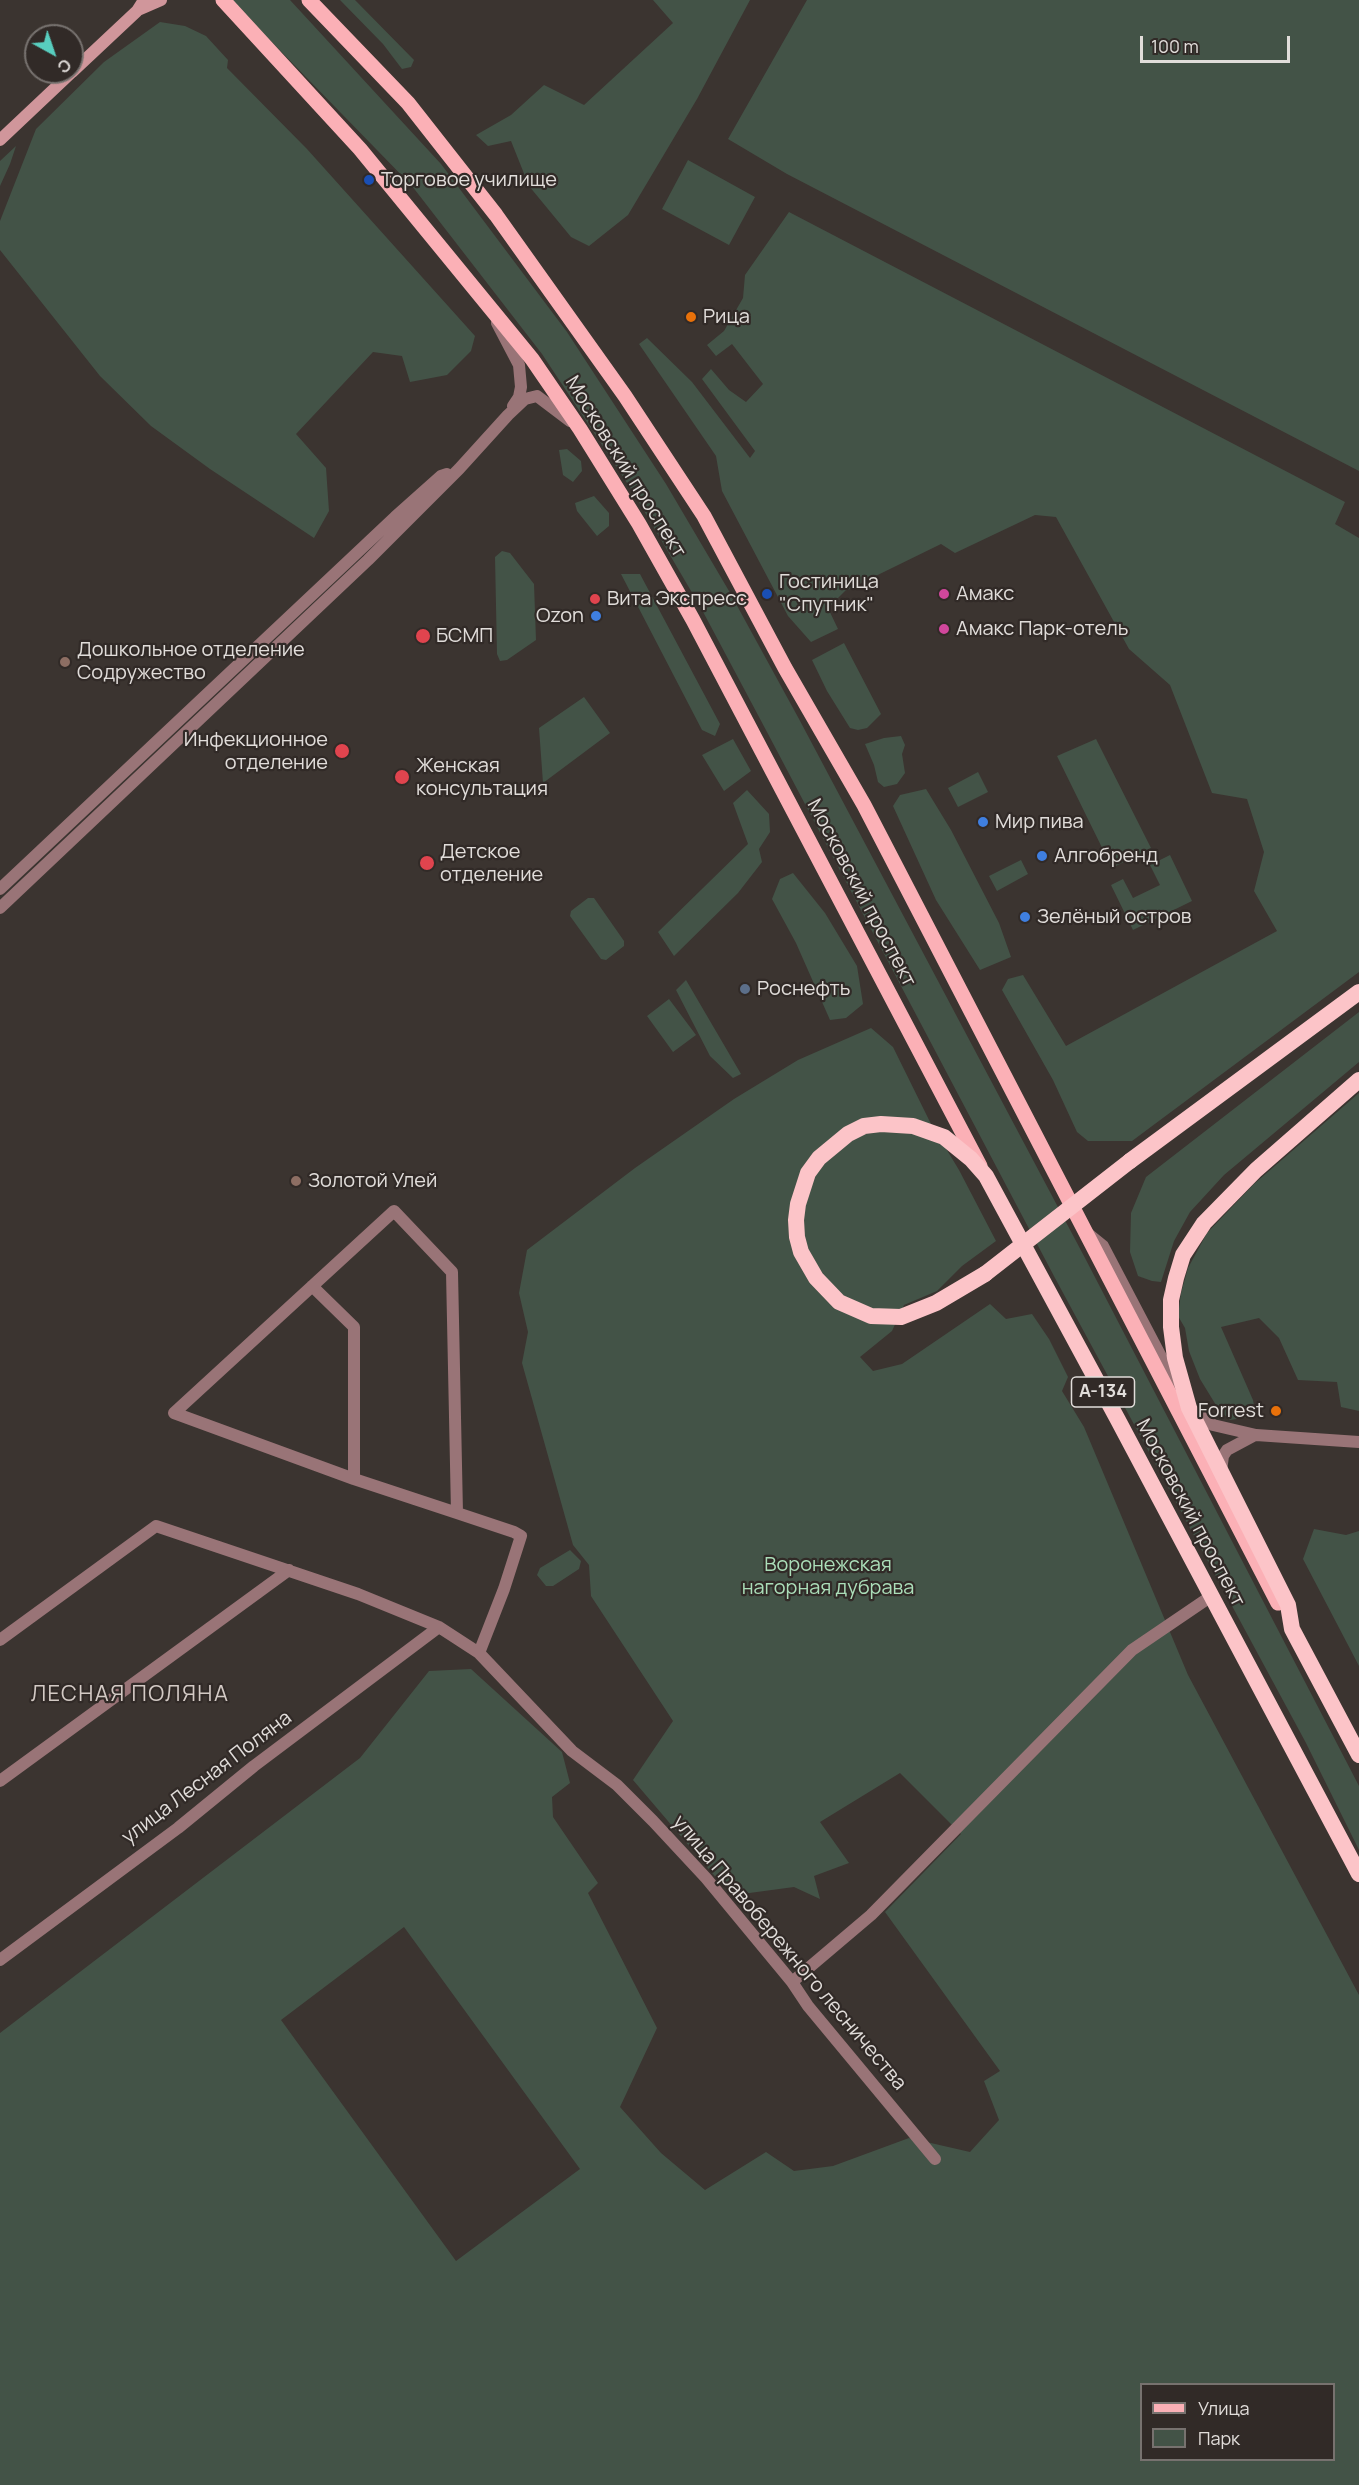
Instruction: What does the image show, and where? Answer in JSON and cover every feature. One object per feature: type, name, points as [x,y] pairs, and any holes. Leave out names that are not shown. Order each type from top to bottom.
[{"type":"highway","points":[[986,1176],[957,1146],[932,1132],[913,1126],[864,1126],[848,1134],[819,1158],[802,1187],[796,1221],[801,1252],[816,1278],[839,1302],[871,1316],[902,1317],[918,1311],[960,1291],[985,1274],[1130,1161],[1359,992]]},
{"type":"highway","points":[[1292,1629],[1288,1605],[1189,1408],[1175,1358],[1171,1327],[1171,1300],[1184,1256],[1204,1223],[1230,1194],[1359,1080]]},
{"type":"highway","name":"Московский проспект","points":[[986,1176],[1359,1875]]},
{"type":"highway","name":"Московский проспект","points":[[1292,1629],[1359,1755]]},
{"type":"main road","points":[[84,60],[140,5],[161,0]]},
{"type":"main road","points":[[217,0],[228,5]]},
{"type":"main road","name":"Московский проспект","points":[[309,0],[408,103],[496,215],[625,396],[704,516],[785,668],[864,805],[1292,1629]]},
{"type":"main road","name":"Московский проспект","points":[[228,5],[360,149],[532,359],[580,429],[639,524],[693,620],[986,1176]]},
{"type":"main road","points":[[0,140],[59,84]]},
{"type":"street","points":[[485,302],[519,365],[521,387],[519,397],[508,415]]},
{"type":"street","points":[[0,908],[360,568],[525,399],[537,396],[548,402],[580,429]]},
{"type":"street","points":[[0,889],[395,517],[441,476],[459,469]]},
{"type":"street","points":[[0,1640],[156,1526],[358,1594],[439,1627],[478,1653],[504,1589],[521,1536],[354,1479],[174,1413],[394,1211],[452,1272],[457,1513]]},
{"type":"street","points":[[1082,1228],[1103,1246],[1189,1408],[1213,1425],[1256,1435],[1359,1442]]},
{"type":"street","points":[[312,1286],[354,1327],[354,1479]]},
{"type":"street","points":[[1221,1472],[1223,1456],[1227,1450],[1256,1435]]},
{"type":"street","points":[[0,1781],[289,1570]]},
{"type":"street","points":[[792,1982],[871,1915],[1132,1650],[1210,1597]]},
{"type":"street","name":"улица Лесная Поляна","points":[[0,1960],[219,1797],[254,1766],[439,1627]]},
{"type":"street","name":"улица Правобережного лесничества","points":[[478,1653],[572,1751],[616,1785],[706,1878],[935,2159]]},
{"type":"green space","points":[[231,0],[290,0],[441,164],[567,332],[666,484],[729,591],[799,719],[1085,1258],[1359,1786],[1359,1850],[1306,1743],[1055,1278],[701,608],[633,492],[542,354],[412,186]]},
{"type":"green space","points":[[340,0],[355,0],[414,60],[411,67],[402,69],[383,44]]},
{"type":"green space","points":[[653,0],[750,0],[697,99],[628,215],[589,246],[571,237],[529,186],[511,141],[488,146],[476,135],[511,115],[544,85],[584,105],[673,23]]},
{"type":"green space","points":[[807,0],[1359,0],[1359,471],[787,174],[728,139]]},
{"type":"green space","points":[[160,22],[185,26],[206,36],[228,60],[227,68],[307,149],[475,336],[471,351],[447,375],[410,382],[402,356],[373,352],[296,434],[326,468],[329,511],[314,538],[210,469],[151,426],[100,376],[0,250],[0,221],[36,129],[104,62]]},
{"type":"green space","points":[[16,146],[10,164],[0,186],[0,161]]},
{"type":"green space","points":[[688,160],[755,197],[729,245],[662,209]]},
{"type":"green space","points":[[789,212],[1345,502],[1335,524],[1359,538],[1359,972],[1132,1141],[1088,1141],[1077,1132],[1053,1080],[1002,990],[1008,979],[1023,975],[1066,1046],[1277,931],[1254,891],[1264,852],[1247,799],[1212,793],[1170,685],[1129,649],[1056,517],[1035,515],[955,553],[941,544],[845,591],[828,608],[838,629],[811,642],[788,616],[722,491],[716,456],[639,344],[647,338],[692,382],[750,458],[755,451],[702,379],[711,369],[729,390],[746,402],[763,384],[732,344],[716,356],[707,345],[724,331],[743,298],[745,275]]},
{"type":"green space","points":[[567,449],[581,461],[582,471],[573,482],[563,475],[559,450]]},
{"type":"green space","points":[[594,496],[609,513],[609,526],[597,536],[577,511],[575,503]]},
{"type":"green space","points":[[502,551],[510,553],[534,584],[536,640],[507,660],[500,661],[497,654],[495,557]]},
{"type":"green space","points":[[621,574],[640,574],[720,724],[715,736],[702,730]]},
{"type":"green space","points":[[844,643],[881,714],[867,728],[858,730],[850,728],[827,691],[812,660]]},
{"type":"green space","points":[[584,697],[610,733],[543,783],[539,728]]},
{"type":"green space","points":[[901,736],[905,745],[902,754],[905,773],[897,784],[884,787],[878,782],[865,744]]},
{"type":"green space","points":[[733,739],[751,771],[724,791],[702,755]]},
{"type":"green space","points":[[1096,739],[1151,848],[1112,868],[1057,756]]},
{"type":"green space","points":[[978,772],[988,792],[958,807],[948,788]]},
{"type":"green space","points":[[926,789],[951,830],[999,923],[1011,957],[980,970],[936,900],[893,806],[900,795]]},
{"type":"green space","points":[[747,790],[769,814],[770,832],[759,849],[762,862],[738,893],[674,956],[658,932],[748,844],[733,803]]},
{"type":"green space","points":[[1170,855],[1192,901],[1133,930],[1111,885],[1123,879],[1133,898],[1160,885],[1150,865]]},
{"type":"green space","points":[[1021,860],[1028,874],[997,891],[989,876]]},
{"type":"green space","points":[[793,873],[825,913],[857,966],[863,1004],[846,1018],[830,1020],[796,943],[772,899],[780,879]]},
{"type":"green space","points":[[588,898],[594,898],[624,941],[624,946],[606,960],[601,959],[570,916],[571,911]]},
{"type":"green space","points":[[686,980],[741,1074],[733,1078],[710,1056],[676,990]]},
{"type":"green space","points":[[669,999],[696,1035],[673,1052],[647,1016]]},
{"type":"green space","points":[[1359,1012],[1359,1062],[1224,1175],[1190,1212],[1174,1241],[1161,1282],[1138,1276],[1130,1252],[1131,1213],[1146,1177]]},
{"type":"green space","name":"Воронежская нагорная дубрава","points":[[871,1028],[893,1047],[930,1122],[959,1170],[996,1241],[962,1266],[937,1291],[904,1305],[892,1331],[860,1357],[873,1371],[902,1364],[990,1304],[1006,1319],[1032,1314],[1049,1339],[1068,1377],[1062,1391],[1084,1427],[1188,1675],[1359,1995],[1359,2485],[0,2485],[0,2033],[360,1758],[429,1671],[471,1669],[562,1752],[570,1783],[552,1797],[553,1817],[598,1883],[588,1893],[657,2028],[620,2107],[661,2153],[705,2190],[766,2152],[794,2171],[833,2166],[909,2138],[970,2152],[999,2120],[984,2081],[1000,2071],[885,1912],[961,1834],[900,1773],[820,1822],[849,1863],[814,1876],[820,1899],[794,1887],[742,1894],[719,1881],[633,1780],[673,1721],[591,1596],[589,1565],[573,1545],[522,1363],[528,1332],[519,1293],[527,1250],[635,1168],[734,1099],[798,1060]],"holes":[[[404,1927],[580,2169],[456,2261],[281,2020]]]},
{"type":"green space","points":[[1359,1093],[1359,1411],[1341,1407],[1337,1382],[1298,1380],[1279,1338],[1259,1318],[1221,1327],[1253,1400],[1256,1416],[1230,1420],[1219,1410],[1200,1379],[1189,1351],[1185,1328],[1178,1316],[1188,1268],[1207,1233],[1254,1184]]},
{"type":"green space","points":[[1314,1529],[1346,1535],[1359,1531],[1359,1666],[1303,1559]]},
{"type":"green space","points":[[570,1550],[581,1561],[579,1569],[553,1586],[546,1586],[537,1575],[540,1568]]},
{"type":"place","name":"Торговое училище","points":[[369,180]]},
{"type":"place","name":"Рица","points":[[691,317]]},
{"type":"place","name":"Гостиница \"Спутник\"","points":[[767,594]]},
{"type":"place","name":"Амакс","points":[[944,594]]},
{"type":"place","name":"Вита Экспресс","points":[[595,599]]},
{"type":"place","name":"Ozon","points":[[596,616]]},
{"type":"place","name":"Амакс Парк-отель","points":[[944,629]]},
{"type":"place","name":"БСМП","points":[[423,636]]},
{"type":"place","name":"Дошкольное отделение Содружество","points":[[65,662]]},
{"type":"place","name":"Инфекционное отделение","points":[[342,751]]},
{"type":"place","name":"Женская консультация","points":[[402,777]]},
{"type":"place","name":"Мир пива","points":[[983,822]]},
{"type":"place","name":"Алгобренд","points":[[1042,856]]},
{"type":"place","name":"Детское отделение","points":[[427,863]]},
{"type":"place","name":"Зелёный остров","points":[[1025,917]]},
{"type":"place","name":"Роснефть","points":[[745,989]]},
{"type":"place","name":"Золотой Улей","points":[[296,1181]]},
{"type":"place","name":"Forrest","points":[[1276,1411]]},
{"type":"district","name":"ЛЕСНАЯ ПОЛЯНА","points":[[130,1695]]}]
